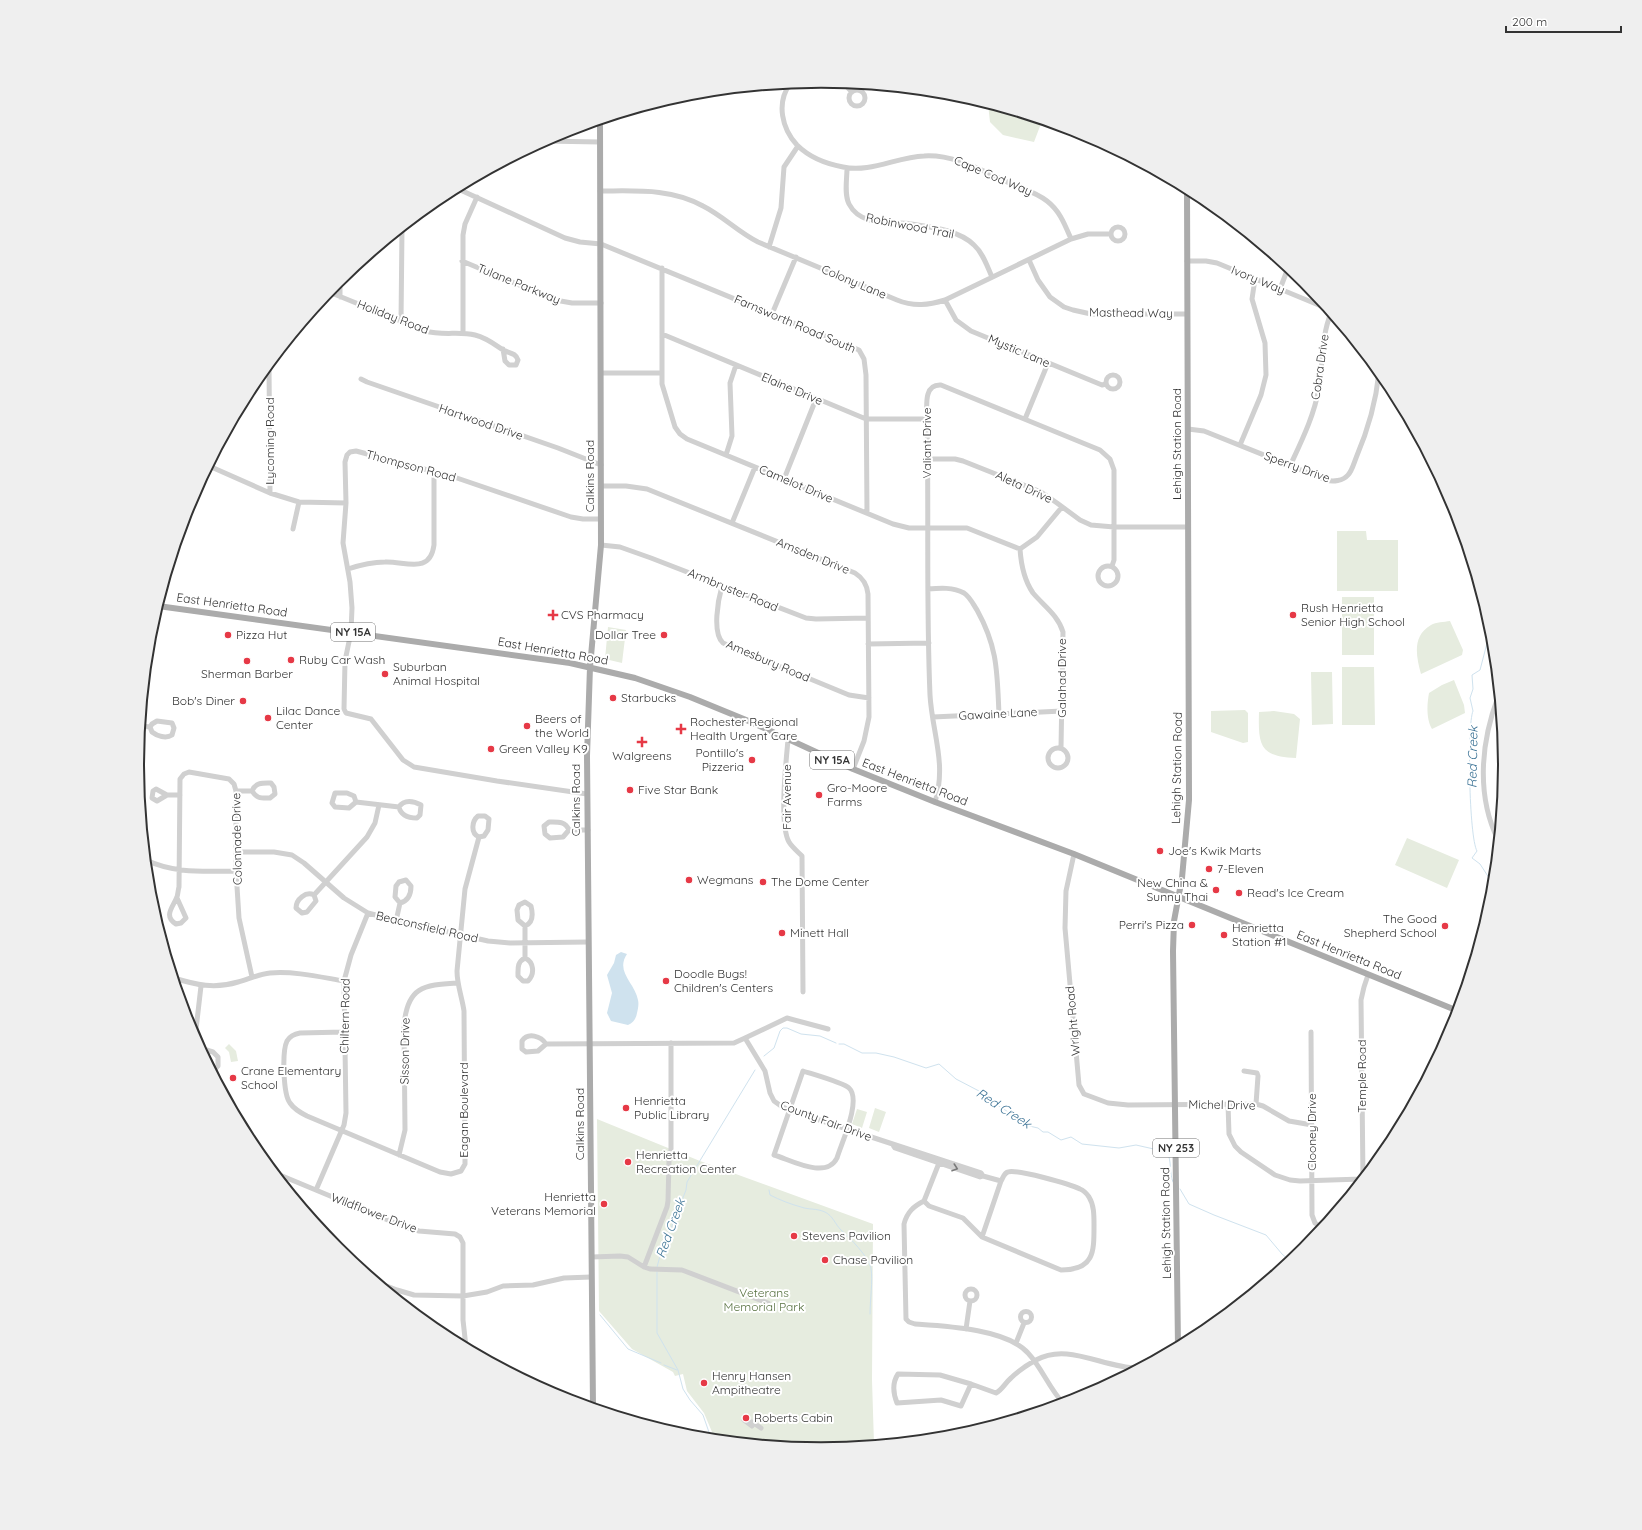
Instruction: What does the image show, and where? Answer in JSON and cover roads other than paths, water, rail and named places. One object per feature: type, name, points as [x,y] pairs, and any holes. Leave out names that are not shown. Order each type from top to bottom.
[{"type":"main road","name":"Calkins Road","points":[[593,1402],[587,794],[590,667],[601,545],[600,125]]},
{"type":"main road","name":"Lehigh Station Road","points":[[1178,1340],[1173,951],[1174,920],[1182,878],[1189,800],[1186,195]]},
{"type":"main road","name":"East Henrietta Road","points":[[163,607],[570,663],[635,678],[685,695],[751,722],[853,769],[935,802],[1074,854],[1452,1009]]},
{"type":"street","name":"Cape Cod Way","points":[[788,89],[783,100],[782,111],[787,130],[798,146],[822,160],[847,168],[868,167],[924,156],[939,156],[955,160],[1041,196],[1053,206],[1060,215],[1071,239]]},
{"type":"street","points":[[849,89],[852,92]]},
{"type":"street","points":[[559,141],[600,142]]},
{"type":"street","points":[[769,247],[781,208],[784,166],[798,146]]},
{"type":"street","name":"Robinwood Trail","points":[[847,168],[848,200],[858,215],[873,221],[910,224],[948,232],[964,238],[978,250],[992,277]]},
{"type":"street","name":"Farnsworth Road South","points":[[463,191],[565,238],[580,242],[601,244],[853,347],[862,354],[866,375],[866,513]]},
{"type":"street","name":"Colony Lane","points":[[600,191],[652,192],[681,196],[703,205],[739,231],[769,247],[902,302],[920,305],[945,300],[1071,239],[1088,234],[1110,234]]},
{"type":"street","points":[[463,333],[462,262],[464,228],[477,197]]},
{"type":"street","points":[[401,322],[402,234]]},
{"type":"street","points":[[772,314],[796,257]]},
{"type":"street","name":"Masthead Way","points":[[1028,260],[1038,280],[1050,296],[1064,307],[1092,314],[1187,314]]},
{"type":"street","name":"Ivory Way","points":[[1187,261],[1213,262],[1316,304]]},
{"type":"street","name":"Tulane Parkway","points":[[462,262],[554,300],[572,303],[600,303]]},
{"type":"street","name":"Camelot Drive","points":[[662,268],[661,373],[664,395],[677,430],[688,439],[866,513],[902,526],[967,528],[1020,549]]},
{"type":"street","points":[[1280,289],[1286,273]]},
{"type":"street","points":[[1240,445],[1261,394],[1266,375],[1265,343],[1252,298],[1255,279]]},
{"type":"street","points":[[340,288],[340,297]]},
{"type":"street","name":"Holiday Road","points":[[334,294],[432,333],[463,333],[476,335],[487,339],[503,349]]},
{"type":"street","name":"Mystic Lane","points":[[945,300],[956,320],[967,329],[1102,385],[1106,384]]},
{"type":"street","name":"Cobra Drive","points":[[1290,466],[1306,431],[1316,404],[1324,336],[1329,318]]},
{"type":"street","name":"Elaine Drive","points":[[662,334],[866,419],[927,419]]},
{"type":"street","points":[[1024,419],[1048,363]]},
{"type":"street","points":[[726,455],[732,436],[730,383],[736,365]]},
{"type":"street","points":[[601,373],[661,373]]},
{"type":"street","name":"Lycoming Road","points":[[269,374],[270,493]]},
{"type":"street","name":"Hartwood Drive","points":[[361,379],[558,448],[600,465]]},
{"type":"street","name":"Sperry Drive","points":[[1188,429],[1204,431],[1329,481],[1339,480],[1348,475],[1362,443],[1371,417],[1378,380]]},
{"type":"street","name":"Valiant Drive","points":[[935,802],[940,780],[940,763],[930,697],[927,394],[931,387],[941,385],[1100,450],[1108,457],[1114,470],[1114,560],[1112,566]]},
{"type":"street","points":[[784,479],[816,399]]},
{"type":"street","name":"Thompson Road","points":[[587,794],[414,767],[407,763],[371,719],[346,713],[344,708],[344,661],[351,632],[352,608],[348,570],[343,543],[346,503],[345,462],[347,455],[350,452],[356,451],[434,472],[570,516],[583,519],[601,519]]},
{"type":"street","name":"Aleta Drive","points":[[928,459],[955,459],[963,461],[1036,490],[1062,506],[1086,524],[1114,527],[1188,527]]},
{"type":"street","points":[[732,523],[755,467]]},
{"type":"street","points":[[213,468],[270,493],[299,502],[346,503]]},
{"type":"street","points":[[348,570],[374,562],[419,564],[428,560],[433,552],[434,545],[434,472]]},
{"type":"street","name":"Amsden Drive","points":[[601,486],[640,488],[732,523],[860,576],[866,584],[868,590],[869,718],[867,734],[853,769]]},
{"type":"street","points":[[293,529],[299,502]]},
{"type":"street","points":[[1020,549],[1037,537],[1062,506]]},
{"type":"street","name":"Armbruster Road","points":[[601,545],[627,549],[806,618],[868,618]]},
{"type":"street","name":"Galahad Drive","points":[[1020,549],[1022,567],[1028,585],[1056,617],[1063,632],[1061,748],[1068,755],[1068,762],[1064,767],[1054,768],[1049,763],[1049,753],[1054,748],[1061,748]]},
{"type":"street","name":"Valiant Drive","points":[[1102,566],[1112,566],[1118,574],[1117,581],[1111,585],[1104,586],[1099,582],[1098,572],[1102,566]]},
{"type":"street","name":"Amesbury Road","points":[[722,586],[717,631],[718,638],[723,643],[849,695],[869,698]]},
{"type":"street","points":[[928,589],[942,588],[957,590],[967,595],[973,603],[985,627],[994,651],[999,714]]},
{"type":"street","points":[[868,644],[929,644]]},
{"type":"street","points":[[1494,831],[1489,817],[1483,774],[1486,744],[1495,705]]},
{"type":"street","name":"Gawaine Lane","points":[[933,717],[1062,711]]},
{"type":"street","points":[[145,726],[150,727],[154,733],[163,737],[170,737],[173,733],[173,725],[169,722],[157,721],[150,727]]},
{"type":"street","name":"Fair Avenue","points":[[788,740],[784,783],[785,830],[789,842],[802,856],[803,992]]},
{"type":"street","name":"Colonnade Drive","points":[[176,898],[186,918],[181,923],[176,924],[170,920],[169,914],[176,898],[180,870],[180,779],[184,774],[189,772],[229,779],[234,784],[236,792],[236,871],[241,928],[252,977]]},
{"type":"street","points":[[259,783],[271,784],[274,787],[274,794],[270,798],[260,798],[255,796],[252,791],[259,783]]},
{"type":"street","points":[[236,792],[252,791]]},
{"type":"street","points":[[356,802],[351,794],[337,792],[333,795],[332,803],[335,807],[349,808],[356,802],[399,807]]},
{"type":"street","points":[[167,795],[180,795]]},
{"type":"street","points":[[407,802],[419,804],[422,808],[420,816],[417,818],[404,816],[401,814],[399,807],[400,804],[407,802]]},
{"type":"street","points":[[314,895],[372,830],[379,804]]},
{"type":"street","points":[[569,830],[565,824],[561,822],[549,822],[544,826],[545,834],[550,838],[563,837],[569,830],[588,830]]},
{"type":"street","name":"Eagan Boulevard","points":[[344,1032],[297,1033],[289,1039],[285,1049],[285,1091],[290,1103],[299,1112],[399,1155],[446,1174],[458,1173],[465,1164],[464,1011],[463,999],[457,983],[457,971],[465,889],[479,837]]},
{"type":"street","name":"Beaconsfield Road","points":[[236,852],[274,852],[292,855],[304,863],[325,883],[344,898],[368,913],[501,943],[588,942]]},
{"type":"street","name":"Wright Road","points":[[1074,854],[1066,891],[1065,928],[1081,1090],[1088,1097],[1117,1104],[1175,1105]]},
{"type":"street","points":[[151,862],[180,870],[236,871]]},
{"type":"street","points":[[396,920],[400,903]]},
{"type":"street","name":"Chiltern Road","points":[[316,1190],[342,1131],[346,1113],[344,981],[351,956],[368,913]]},
{"type":"street","points":[[525,926],[525,958]]},
{"type":"street","points":[[179,979],[202,986],[225,985],[269,973],[288,973],[344,981]]},
{"type":"street","name":"Temple Road","points":[[1362,1172],[1361,1000],[1368,975]]},
{"type":"street","name":"Sisson Drive","points":[[399,1155],[405,1130],[404,1026],[406,1010],[413,996],[424,987],[457,983]]},
{"type":"street","points":[[197,1026],[202,986]]},
{"type":"street","points":[[546,1044],[541,1050],[526,1052],[522,1049],[522,1041],[528,1036],[538,1036],[546,1044],[734,1042],[787,1018],[828,1029]]},
{"type":"street","name":"Clooney Drive","points":[[1311,1032],[1313,1217],[1315,1223],[1317,1225]]},
{"type":"street","name":"County Fair Drive","points":[[745,1038],[765,1071],[770,1093],[774,1101],[781,1106],[893,1145],[981,1173],[983,1176]]},
{"type":"street","points":[[644,1267],[668,1201],[669,1161],[671,1150],[671,1043]]},
{"type":"street","points":[[208,1050],[213,1052],[218,1057],[218,1066],[216,1068]]},
{"type":"street","points":[[803,1071],[847,1086],[852,1093],[854,1103],[846,1129],[835,1161],[830,1166],[825,1168],[815,1168],[774,1154],[803,1071]]},
{"type":"street","points":[[1244,1071],[1257,1074],[1258,1076],[1256,1104]]},
{"type":"street","points":[[1228,1104],[1229,1134],[1237,1149],[1282,1178],[1290,1180],[1357,1178]]},
{"type":"street","name":"Michel Drive","points":[[1175,1105],[1256,1104],[1263,1106],[1289,1121],[1312,1124]]},
{"type":"street","name":"County Fair Drive","points":[[893,1145],[895,1148],[980,1177],[983,1176],[1001,1181]]},
{"type":"street","points":[[939,1163],[924,1201],[917,1204],[909,1212],[904,1224],[906,1319],[915,1324],[966,1329],[1016,1343],[1028,1353],[1060,1398]]},
{"type":"street","points":[[924,1201],[929,1206],[962,1218],[982,1237],[1061,1270],[1074,1270],[1083,1266],[1090,1258],[1094,1247],[1093,1208],[1089,1196],[1081,1189],[1015,1171],[1005,1174],[1001,1181],[982,1237]]},
{"type":"street","name":"Wildflower Drive","points":[[284,1177],[407,1228],[455,1234],[459,1236],[463,1243],[463,1296],[466,1341]]},
{"type":"street","points":[[592,1257],[628,1257],[644,1267],[686,1271],[768,1302]]},
{"type":"street","points":[[392,1288],[414,1295],[463,1296],[487,1292],[504,1286],[533,1285],[564,1278],[592,1277]]},
{"type":"street","points":[[966,1329],[970,1301]]},
{"type":"street","points":[[1016,1343],[1024,1323]]},
{"type":"street","points":[[971,1384],[961,1406],[941,1400],[896,1403],[894,1396],[895,1379],[898,1374],[940,1375],[971,1384],[996,1393],[1010,1378],[1034,1361],[1047,1355],[1060,1353],[1117,1366],[1129,1367]]},
{"type":"street","points":[[744,1420],[752,1426],[753,1422],[761,1428]]},
{"type":"water","points":[[621,952],[627,954],[623,966],[624,972],[636,994],[638,1002],[636,1017],[633,1022],[628,1025],[611,1021],[607,1013],[612,993],[607,975],[614,963],[616,955]]},
{"type":"waterway","name":"Red Creek","points":[[1487,644],[1480,670],[1472,675],[1473,689],[1470,698],[1473,711],[1470,737],[1470,781],[1472,825],[1474,842],[1477,851],[1472,858],[1480,864],[1488,877]]},
{"type":"waterway","name":"Red Creek","points":[[764,1056],[774,1048],[780,1031],[783,1028],[787,1028],[801,1034],[820,1036],[836,1043]]},
{"type":"waterway","name":"Red Creek","points":[[839,1044],[844,1044],[862,1053],[876,1053],[894,1057],[926,1068],[939,1064],[956,1079],[979,1091],[987,1099],[1010,1113],[1025,1125],[1038,1128],[1043,1132],[1048,1132],[1061,1140],[1071,1137],[1082,1144],[1119,1148],[1136,1145],[1167,1152],[1173,1182]]},
{"type":"waterway","name":"Red Creek","points":[[657,1267],[686,1190],[687,1182],[755,1070]]},
{"type":"waterway","name":"Red Creek","points":[[1180,1189],[1189,1204],[1266,1235],[1286,1257]]},
{"type":"waterway","points":[[769,1190],[770,1195],[785,1202],[804,1208],[816,1209],[825,1212],[858,1248],[869,1263],[872,1273],[870,1314]]},
{"type":"waterway","name":"Red Creek","points":[[657,1272],[657,1333],[678,1370],[683,1389],[703,1415],[709,1432]]},
{"type":"waterway","points":[[600,1315],[628,1349],[661,1363]]},
{"type":"waterway","points":[[664,1365],[677,1370]]},
{"type":"place","name":"CVS Pharmacy","points":[[553,615]]},
{"type":"place","name":"Rush Henrietta Senior High School","points":[[1293,615]]},
{"type":"place","name":"Pizza Hut","points":[[228,635]]},
{"type":"place","name":"Dollar Tree","points":[[664,635]]},
{"type":"place","name":"Ruby Car Wash","points":[[291,660]]},
{"type":"place","name":"Sherman Barber","points":[[247,661]]},
{"type":"place","name":"Suburban Animal Hospital","points":[[385,674]]},
{"type":"place","name":"Starbucks","points":[[613,698]]},
{"type":"place","name":"Bob's Diner","points":[[243,701]]},
{"type":"place","name":"Lilac Dance Center","points":[[268,718]]},
{"type":"place","name":"Beers of the World","points":[[527,726]]},
{"type":"place","name":"Rochester Regional Health Urgent Care","points":[[681,729]]},
{"type":"place","name":"Walgreens","points":[[642,742]]},
{"type":"place","name":"Green Valley K9","points":[[491,749]]},
{"type":"place","name":"Pontillo's Pizzeria","points":[[752,760]]},
{"type":"place","name":"Five Star Bank","points":[[630,790]]},
{"type":"place","name":"Gro-Moore Farms","points":[[819,795]]},
{"type":"place","name":"Joe's Kwik Marts","points":[[1160,851]]},
{"type":"place","name":"7-Eleven","points":[[1209,869]]},
{"type":"place","name":"Wegmans","points":[[689,880]]},
{"type":"place","name":"The Dome Center","points":[[763,882]]},
{"type":"place","name":"New China & Sunny Thai","points":[[1216,890]]},
{"type":"place","name":"Read's Ice Cream","points":[[1239,893]]},
{"type":"place","name":"Perri's Pizza","points":[[1192,925]]},
{"type":"place","name":"The Good Shepherd School","points":[[1445,926]]},
{"type":"place","name":"Minett Hall","points":[[782,933]]},
{"type":"place","name":"Henrietta Station #1","points":[[1224,935]]},
{"type":"place","name":"Doodle Bugs! Children's Centers","points":[[666,981]]},
{"type":"place","name":"Crane Elementary School","points":[[233,1078]]},
{"type":"place","name":"Henrietta Public Library","points":[[626,1108]]},
{"type":"place","name":"Henrietta Recreation Center","points":[[628,1162]]},
{"type":"place","name":"Henrietta Veterans Memorial","points":[[604,1204]]},
{"type":"place","name":"Stevens Pavilion","points":[[794,1236]]},
{"type":"place","name":"Chase Pavilion","points":[[825,1260]]},
{"type":"place","name":"Henry Hansen Ampitheatre","points":[[704,1383]]},
{"type":"place","name":"Roberts Cabin","points":[[746,1418]]},
{"type":"park label","name":"Veterans Memorial Park","points":[[764,1300]]}]
